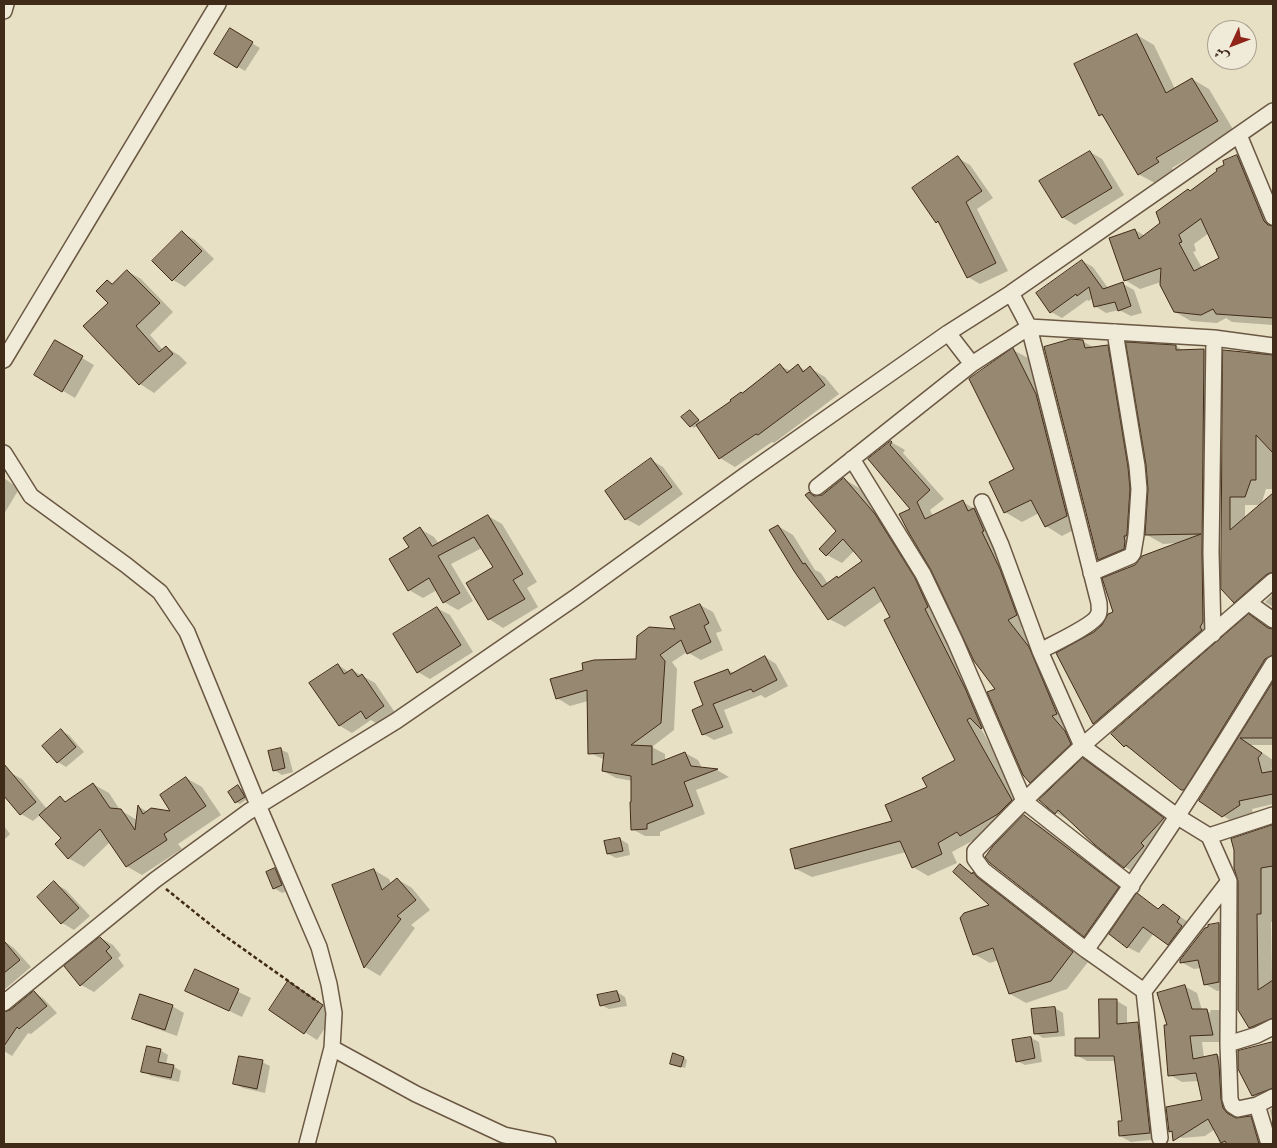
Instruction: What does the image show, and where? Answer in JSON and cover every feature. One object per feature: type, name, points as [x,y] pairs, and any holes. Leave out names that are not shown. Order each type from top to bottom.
[{"type":"street","points":[[4,10],[6,4]]},
{"type":"street","points":[[4,360],[218,4]]},
{"type":"street","points":[[4,1003],[155,880],[258,805],[396,721],[576,597],[948,333],[1011,293],[1273,111]]},
{"type":"street","points":[[1239,135],[1273,217]]},
{"type":"street","points":[[1011,293],[1029,327],[1099,603],[1098,615],[1084,627],[1040,651]]},
{"type":"street","points":[[817,487],[972,364],[1029,327],[1214,338],[1273,346]]},
{"type":"street","points":[[1091,573],[1131,556],[1136,535],[1139,489],[1137,466],[1115,332]]},
{"type":"street","points":[[948,333],[972,364]]},
{"type":"street","points":[[1213,634],[1211,552],[1214,338]]},
{"type":"street","points":[[4,453],[31,496],[126,564],[160,592],[187,632],[258,805],[320,947],[329,984],[334,1013],[332,1048],[307,1144]]},
{"type":"street","points":[[852,458],[923,574],[955,641],[1024,801],[1132,886]]},
{"type":"street","points":[[982,502],[1040,651],[1082,746],[1178,817],[1210,836],[1229,881],[1228,1044],[1229,1087],[1232,1105],[1238,1109],[1257,1105],[1273,1097]]},
{"type":"street","points":[[1144,991],[1086,950],[983,870],[974,859],[975,851],[1082,746],[1273,582]]},
{"type":"street","points":[[1249,603],[1273,620]]},
{"type":"street","points":[[1086,950],[1178,817],[1273,664]]},
{"type":"street","points":[[1210,836],[1273,815]]},
{"type":"street","points":[[1160,1138],[1144,991],[1229,881]]},
{"type":"street","points":[[1228,1044],[1273,1028]]},
{"type":"street","points":[[332,1048],[423,1097],[504,1135],[548,1144]]},
{"type":"street","points":[[1257,1105],[1269,1144]]},
{"type":"path","points":[[155,880],[222,934],[334,1013]]},
{"type":"building","points":[[230,28],[253,42],[237,68],[214,54]]},
{"type":"building","points":[[1137,34],[1166,93],[1192,78],[1218,121],[1156,158],[1159,162],[1138,175],[1102,114],[1099,116],[1074,64]]},
{"type":"building","points":[[1090,151],[1112,188],[1062,218],[1039,181]]},
{"type":"building","points":[[1237,155],[1264,221],[1268,225],[1273,226],[1273,318],[1216,314],[1213,309],[1201,315],[1174,312],[1160,285],[1161,268],[1124,281],[1109,238],[1135,229],[1139,239],[1160,223],[1156,212],[1188,189],[1190,191],[1217,171],[1216,169],[1224,165],[1223,161]],"holes":[[[1201,219],[1219,258],[1194,271],[1179,243],[1182,242],[1179,235]]]},
{"type":"building","points":[[958,156],[982,191],[966,202],[996,263],[967,278],[938,221],[936,223],[912,188]]},
{"type":"building","points":[[182,231],[202,251],[172,281],[152,261]]},
{"type":"building","points":[[1082,260],[1103,289],[1123,282],[1131,306],[1118,311],[1115,302],[1094,307],[1089,287],[1050,313],[1036,293]]},
{"type":"building","points":[[127,270],[160,303],[136,326],[159,352],[166,346],[173,354],[139,385],[83,326],[108,303],[96,291],[107,280],[112,284]]},
{"type":"building","points":[[1071,339],[1083,340],[1085,348],[1108,345],[1128,467],[1130,489],[1124,549],[1098,560],[1044,347]]},
{"type":"building","points":[[55,340],[83,356],[62,392],[34,375]]},
{"type":"building","points":[[1126,342],[1176,345],[1176,350],[1204,349],[1203,622],[1200,627],[1202,630],[1093,724],[1056,653],[1094,632],[1102,625],[1108,614],[1113,612],[1102,578],[1135,565],[1142,556],[1201,534],[1145,535],[1148,489],[1146,465]]},
{"type":"building","points":[[1013,348],[1036,394],[1067,516],[1045,527],[1031,500],[1004,513],[989,482],[1014,469],[969,379]]},
{"type":"building","points":[[1223,350],[1273,355],[1273,453],[1256,435],[1256,480],[1251,480],[1245,497],[1230,497],[1230,530],[1273,493],[1273,572],[1267,574],[1234,603],[1221,589]]},
{"type":"building","points":[[780,364],[787,373],[798,364],[803,372],[810,366],[825,385],[758,435],[756,434],[719,459],[696,425]]},
{"type":"building","points":[[690,410],[699,420],[690,427],[681,417]]},
{"type":"building","points":[[891,441],[890,445],[930,490],[917,502],[925,519],[963,500],[968,511],[974,508],[984,531],[982,532],[1000,569],[1017,615],[1008,620],[1029,647],[1057,714],[1052,716],[1065,731],[1071,744],[1030,783],[1023,775],[987,692],[995,689],[974,661],[931,570],[899,514],[910,509],[868,459]]},
{"type":"building","points":[[651,458],[672,487],[625,520],[605,491]]},
{"type":"building","points":[[844,478],[875,514],[915,578],[928,607],[925,609],[965,688],[982,728],[970,718],[967,720],[1012,800],[998,814],[960,836],[957,832],[938,843],[942,854],[912,868],[900,841],[795,869],[790,849],[892,821],[885,805],[927,787],[922,778],[955,760],[884,620],[890,617],[874,587],[828,620],[794,571],[769,530],[778,525],[803,564],[805,563],[822,587],[837,576],[838,578],[862,561],[843,539],[826,556],[819,549],[836,531],[805,495],[809,492],[814,496],[822,495]]},
{"type":"building","points":[[488,515],[523,574],[513,580],[525,599],[488,620],[466,583],[493,567],[474,537],[438,556],[460,593],[443,603],[429,578],[408,591],[389,559],[409,547],[403,538],[420,527],[432,546]]},
{"type":"building","points":[[700,604],[709,623],[704,626],[711,642],[687,654],[681,640],[660,655],[665,661],[661,723],[631,745],[652,746],[652,765],[685,752],[691,766],[718,769],[684,782],[693,806],[647,824],[647,829],[631,830],[631,776],[602,771],[604,753],[588,754],[587,690],[556,699],[550,679],[583,670],[582,663],[594,660],[636,659],[637,636],[649,627],[675,629],[670,617]]},
{"type":"building","points":[[437,607],[461,645],[417,673],[393,634]]},
{"type":"building","points":[[1249,614],[1268,628],[1273,629],[1273,655],[1265,659],[1184,790],[1181,790],[1126,745],[1124,747],[1111,734]]},
{"type":"building","points":[[765,656],[777,680],[753,692],[751,689],[713,704],[723,727],[702,735],[692,710],[703,705],[694,682],[728,669],[730,674]]},
{"type":"building","points":[[338,664],[344,674],[352,669],[358,677],[362,674],[384,706],[366,719],[361,711],[339,726],[309,683]]},
{"type":"building","points":[[1273,682],[1273,738],[1240,738],[1262,753],[1258,758],[1262,773],[1273,771],[1273,794],[1239,801],[1240,805],[1222,817],[1199,801]]},
{"type":"building","points":[[61,729],[76,747],[57,763],[42,746]]},
{"type":"building","points":[[281,748],[285,768],[273,771],[268,751]]},
{"type":"building","points":[[1083,758],[1164,818],[1141,843],[1144,846],[1124,868],[1095,845],[1058,810],[1055,814],[1039,800]]},
{"type":"building","points":[[4,764],[36,802],[20,815],[4,796]]},
{"type":"building","points":[[186,777],[206,806],[164,834],[167,840],[126,867],[100,829],[68,859],[55,844],[61,838],[39,815],[60,796],[65,802],[93,783],[110,808],[121,809],[135,830],[138,805],[143,814],[151,808],[170,811],[160,795]]},
{"type":"building","points":[[238,785],[245,797],[235,803],[228,792]]},
{"type":"building","points":[[1024,815],[1119,887],[1084,937],[990,863],[985,857],[993,846]]},
{"type":"building","points":[[1273,825],[1273,866],[1261,868],[1261,914],[1257,914],[1258,990],[1273,980],[1273,1018],[1249,1028],[1238,1010],[1238,881],[1234,868],[1234,850],[1231,839]]},
{"type":"building","points":[[620,838],[623,851],[607,854],[604,841]]},
{"type":"building","points":[[960,864],[972,874],[973,872],[1073,952],[1051,981],[1009,994],[993,948],[973,955],[960,918],[964,913],[989,905],[953,872]]},
{"type":"building","points":[[275,868],[282,885],[273,889],[266,872]]},
{"type":"building","points":[[374,869],[382,890],[397,878],[416,900],[397,916],[401,919],[364,968],[332,885]]},
{"type":"building","points":[[54,881],[79,908],[61,924],[37,897]]},
{"type":"building","points":[[1137,893],[1158,909],[1163,904],[1180,917],[1177,922],[1182,926],[1168,945],[1143,927],[1127,948],[1109,934]]},
{"type":"building","points":[[1219,923],[1219,982],[1204,985],[1198,960],[1180,963],[1180,960],[1208,925]]},
{"type":"building","points":[[100,937],[110,947],[106,951],[112,958],[80,986],[64,966]]},
{"type":"building","points":[[4,941],[20,960],[4,973]]},
{"type":"building","points":[[195,969],[239,989],[229,1011],[185,991]]},
{"type":"building","points":[[288,981],[323,1005],[304,1034],[269,1010]]},
{"type":"building","points":[[1185,985],[1192,1009],[1207,1009],[1213,1035],[1190,1036],[1193,1059],[1217,1054],[1223,1108],[1227,1113],[1236,1118],[1251,1116],[1259,1144],[1227,1144],[1225,1141],[1221,1143],[1208,1119],[1173,1141],[1172,1131],[1169,1132],[1166,1107],[1202,1100],[1196,1073],[1168,1076],[1164,1025],[1167,1025],[1157,993]]},
{"type":"building","points":[[34,991],[47,1006],[19,1029],[17,1027],[4,1046],[4,1012],[10,1010]]},
{"type":"building","points":[[617,991],[620,1001],[600,1006],[597,995]]},
{"type":"building","points":[[140,994],[173,1005],[165,1030],[132,1019]]},
{"type":"building","points":[[1099,999],[1117,999],[1117,1024],[1138,1022],[1150,1133],[1119,1136],[1118,1121],[1122,1121],[1114,1056],[1075,1056],[1075,1038],[1099,1038]]},
{"type":"building","points":[[1055,1007],[1058,1032],[1034,1034],[1031,1009]]},
{"type":"building","points":[[1031,1037],[1035,1058],[1016,1062],[1012,1040]]},
{"type":"building","points":[[1273,1042],[1273,1088],[1252,1096],[1238,1069],[1238,1051]]},
{"type":"building","points":[[147,1046],[161,1049],[158,1062],[174,1065],[171,1078],[141,1072]]},
{"type":"building","points":[[673,1053],[684,1057],[681,1067],[670,1064]]},
{"type":"building","points":[[239,1056],[263,1060],[257,1089],[233,1084]]}]
